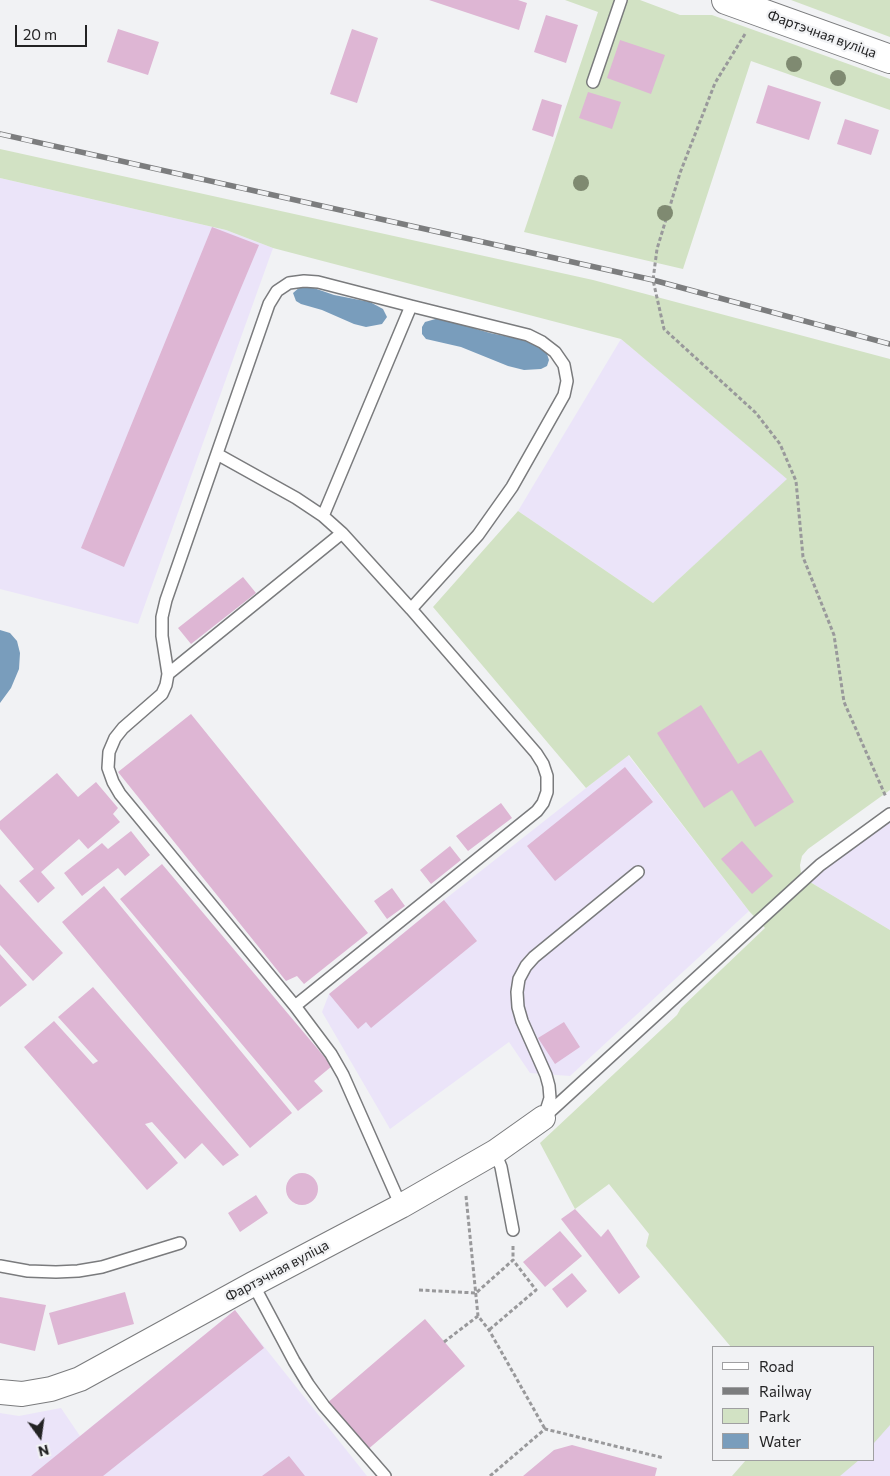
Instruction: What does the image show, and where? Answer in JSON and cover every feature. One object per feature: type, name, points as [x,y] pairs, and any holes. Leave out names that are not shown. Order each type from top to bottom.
[{"type":"street","name":"Фартэчная вуліца","points":[[726,0],[890,59]]},
{"type":"street","name":"Фартэчная вуліца","points":[[0,1392],[22,1394],[51,1389],[80,1379],[253,1284],[401,1206],[495,1152],[543,1118]]},
{"type":"lane","points":[[593,82],[621,0]]},
{"type":"lane","points":[[401,1206],[343,1075],[331,1054],[295,1006],[120,794],[108,768],[109,752],[114,738],[162,694],[166,685],[168,674],[162,636],[162,617],[166,600],[269,304],[277,291],[289,283],[318,282],[528,335],[542,342],[555,352],[564,365],[567,381],[564,395],[512,487],[478,536],[411,609]]},
{"type":"lane","points":[[323,516],[411,306]]},
{"type":"lane","points":[[217,454],[296,498],[323,516],[342,534],[411,609],[536,753],[543,764],[547,776],[547,792],[543,803],[537,810],[295,1006]]},
{"type":"lane","points":[[168,674],[342,534]]},
{"type":"lane","points":[[543,1118],[820,865],[890,814]]},
{"type":"lane","points":[[543,1118],[550,1098],[549,1086],[518,1007],[517,992],[519,979],[526,966],[534,957],[638,872]]},
{"type":"lane","points":[[495,1152],[501,1167],[513,1230]]},
{"type":"lane","points":[[0,1266],[28,1271],[78,1271],[102,1267],[180,1243]]},
{"type":"lane","points":[[253,1284],[308,1384],[324,1406],[385,1476]]},
{"type":"path","points":[[759,12],[715,83],[680,173],[657,249],[653,280],[664,329],[756,413],[780,444],[796,481],[803,557],[834,635],[844,702],[886,798]]},
{"type":"path","points":[[460,1172],[464,1182],[478,1316],[489,1330],[545,1429],[664,1458]]},
{"type":"path","points":[[419,1290],[476,1294],[513,1260],[536,1290],[489,1330]]},
{"type":"path","points":[[444,1342],[478,1316]]},
{"type":"path","points":[[490,1476],[545,1429]]},
{"type":"shaded area","points":[[0,178],[226,230],[273,248],[138,624],[0,589]]},
{"type":"shaded area","points":[[621,339],[788,479],[653,603],[518,511]]},
{"type":"shaded area","points":[[628,755],[749,911],[570,1076],[530,1073],[509,1042],[390,1129],[322,1012],[329,994],[444,900]]},
{"type":"shaded area","points":[[890,814],[890,930],[805,879]]},
{"type":"shaded area","points":[[235,1310],[367,1476],[0,1476],[0,1413],[19,1416],[61,1408],[80,1436]]},
{"type":"shaded area","points":[[890,1362],[890,1476],[819,1476],[833,1461],[875,1461],[875,1388]]},
{"type":"green space","points":[[565,0],[640,0],[680,15],[712,15],[890,79],[890,110],[751,61],[683,269],[524,232],[598,12]]},
{"type":"green space","points":[[791,0],[890,0],[890,37],[850,22]]},
{"type":"green space","points":[[0,149],[593,280],[890,359],[890,790],[808,849],[802,856],[800,865],[801,873],[805,879],[890,930],[890,1425],[875,1442],[875,1346],[730,1346],[646,1246],[649,1234],[609,1184],[575,1209],[540,1143],[677,1015],[681,1008],[765,928],[749,911],[629,755],[586,788],[433,607],[518,511],[653,603],[787,479],[621,339],[273,248],[226,230],[0,178]]},
{"type":"green space","points":[[745,1461],[858,1461],[840,1476],[732,1476]]},
{"type":"water","points":[[308,286],[334,295],[370,302],[383,309],[387,317],[382,324],[366,327],[301,304],[296,301],[293,293],[300,287]]},
{"type":"water","points":[[439,318],[490,333],[529,341],[540,347],[547,354],[549,360],[547,366],[541,369],[524,370],[508,366],[461,347],[426,339],[422,334],[422,327],[425,322]]},
{"type":"water","points":[[0,630],[10,633],[17,641],[20,653],[19,669],[11,688],[0,703]]},
{"type":"building","points":[[429,0],[518,0],[527,3],[519,30]]},
{"type":"building","points":[[546,15],[578,25],[566,63],[534,52]]},
{"type":"building","points":[[118,29],[159,42],[148,75],[107,62]]},
{"type":"building","points":[[352,29],[378,38],[357,103],[330,94]]},
{"type":"building","points":[[620,40],[665,55],[651,94],[607,78]]},
{"type":"building","points":[[768,85],[821,102],[809,140],[756,123]]},
{"type":"building","points":[[588,92],[621,102],[612,129],[579,118]]},
{"type":"building","points":[[542,99],[562,105],[553,137],[532,130]]},
{"type":"building","points":[[845,119],[879,130],[871,155],[837,144]]},
{"type":"building","points":[[212,227],[259,245],[124,567],[81,548]]},
{"type":"building","points":[[243,577],[256,593],[191,644],[178,628]]},
{"type":"building","points":[[701,705],[738,764],[761,750],[794,802],[755,827],[732,790],[704,808],[657,733]]},
{"type":"building","points":[[191,714],[368,933],[304,984],[297,976],[286,981],[118,772]]},
{"type":"building","points":[[625,767],[653,802],[555,881],[527,846]]},
{"type":"building","points":[[57,773],[78,797],[96,782],[118,808],[113,814],[120,822],[88,849],[79,839],[41,872],[55,888],[38,903],[19,881],[34,869],[0,829],[0,821]]},
{"type":"building","points":[[501,803],[512,818],[468,851],[456,836]]},
{"type":"building","points":[[131,831],[150,855],[125,876],[118,868],[82,896],[64,873],[102,843],[108,849]]},
{"type":"building","points":[[742,841],[773,876],[752,894],[721,859]]},
{"type":"building","points":[[450,846],[461,860],[431,884],[420,870]]},
{"type":"building","points":[[162,864],[332,1066],[314,1081],[323,1091],[298,1111],[120,899]]},
{"type":"building","points":[[0,884],[63,953],[33,981],[0,945]]},
{"type":"building","points":[[104,886],[292,1113],[250,1148],[62,922]]},
{"type":"building","points":[[392,888],[405,906],[387,919],[374,901]]},
{"type":"building","points":[[444,900],[477,941],[371,1028],[366,1022],[358,1029],[329,994]]},
{"type":"building","points":[[0,954],[27,985],[0,1007]]},
{"type":"building","points":[[93,987],[239,1155],[223,1166],[202,1143],[185,1159],[152,1122],[145,1124],[178,1163],[147,1190],[24,1047],[54,1021],[93,1064],[98,1061],[58,1017]]},
{"type":"building","points":[[564,1022],[580,1047],[555,1064],[538,1038]]},
{"type":"building","points":[[302,1173],[308,1174],[313,1178],[317,1183],[317,1195],[313,1200],[308,1204],[302,1205],[296,1204],[291,1200],[287,1195],[286,1189],[287,1183],[291,1178],[296,1174]]},
{"type":"building","points":[[256,1195],[268,1213],[240,1232],[228,1213]]},
{"type":"building","points":[[575,1209],[601,1237],[608,1229],[640,1277],[619,1294],[561,1219]]},
{"type":"building","points":[[560,1231],[582,1256],[545,1287],[523,1262]]},
{"type":"building","points":[[572,1273],[587,1291],[567,1308],[552,1289]]},
{"type":"building","points":[[125,1292],[134,1324],[58,1345],[49,1313]]},
{"type":"building","points":[[0,1297],[46,1305],[35,1351],[0,1343]]},
{"type":"building","points":[[235,1310],[264,1348],[103,1476],[31,1476]]},
{"type":"building","points":[[425,1319],[465,1366],[366,1451],[326,1404]]},
{"type":"building","points":[[572,1445],[657,1468],[655,1476],[523,1476],[554,1450]]},
{"type":"building","points":[[289,1456],[305,1476],[262,1476]]},
{"type":"railway","points":[[0,134],[653,280],[890,344]]}]
